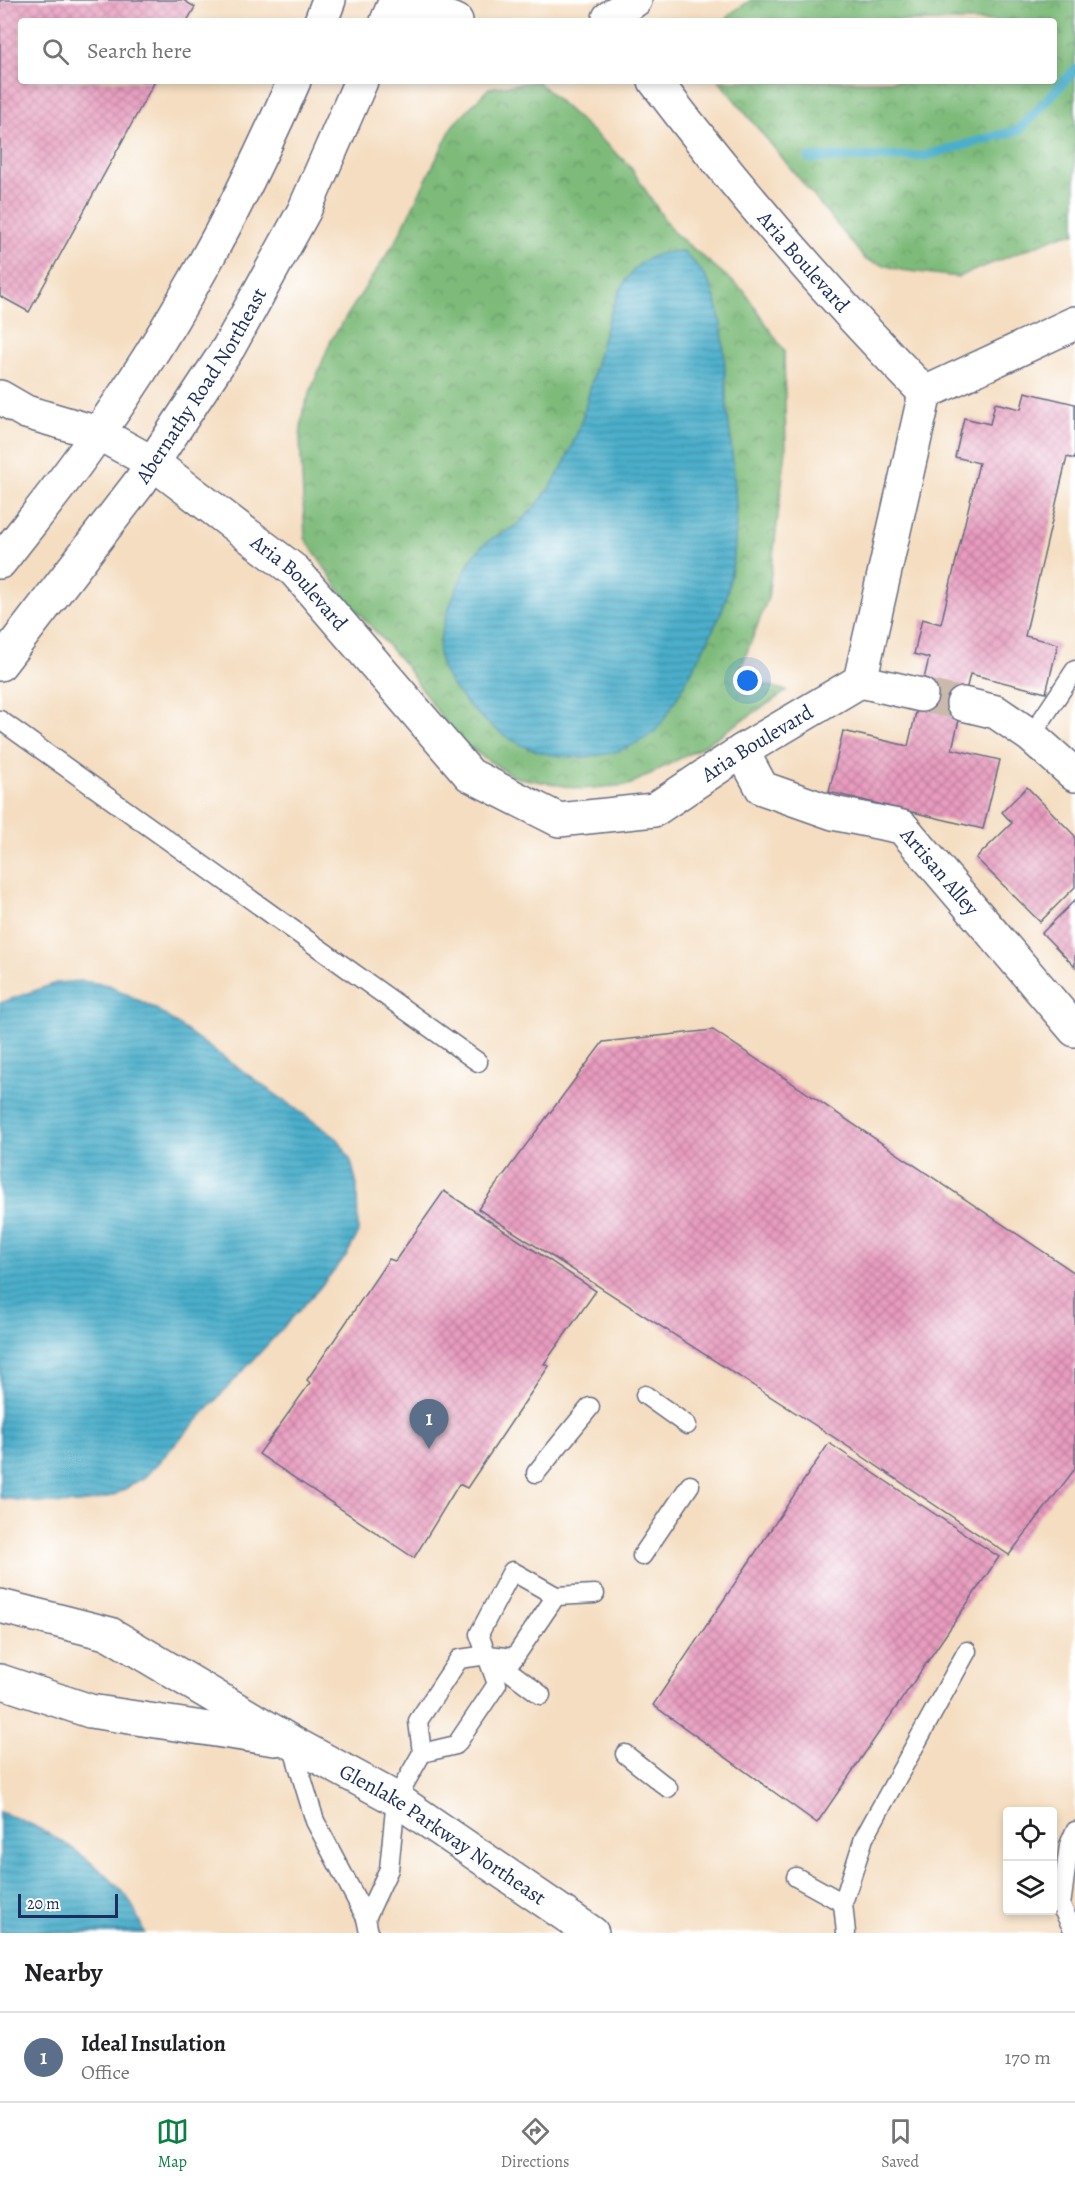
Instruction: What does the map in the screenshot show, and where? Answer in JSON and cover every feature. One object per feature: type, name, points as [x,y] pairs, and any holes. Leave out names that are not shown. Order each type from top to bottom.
[{"type":"street","points":[[322,18],[329,0]]},
{"type":"street","points":[[388,18],[396,0],[447,18]]},
{"type":"street","points":[[0,562],[98,434],[175,314],[248,183],[293,84]]},
{"type":"street","name":"Abernathy Road Northeast","points":[[0,664],[153,463],[229,347],[304,211],[360,84]]},
{"type":"street","name":"Aria Boulevard","points":[[657,84],[699,139],[810,267],[925,393]]},
{"type":"street","points":[[921,695],[860,681],[925,393],[1075,323]]},
{"type":"street","name":"Aria Boulevard","points":[[0,397],[26,412],[98,434],[153,463],[295,571],[470,776],[559,820],[654,810],[742,751],[860,681]]},
{"type":"street","points":[[963,704],[996,712],[1031,736],[1075,775]]},
{"type":"street","name":"Artisan Alley","points":[[742,751],[762,788],[833,813],[902,827],[1075,1030]]},
{"type":"street","name":"Glenlake Parkway Northeast","points":[[0,1606],[110,1634],[291,1742],[396,1799],[592,1933]]},
{"type":"street","name":"Glenlake Parkway Northeast","points":[[0,1681],[90,1711],[291,1742]]},
{"type":"lane","points":[[1031,736],[1075,670]]},
{"type":"lane","points":[[0,720],[478,1062]]},
{"type":"lane","points":[[645,1395],[687,1425]]},
{"type":"lane","points":[[536,1473],[590,1407]]},
{"type":"lane","points":[[642,1556],[690,1485]]},
{"type":"lane","points":[[422,1753],[456,1745],[497,1684],[479,1634],[512,1571],[556,1596],[596,1594]]},
{"type":"lane","points":[[368,1925],[389,1869],[396,1799],[422,1753],[418,1721],[459,1659],[488,1655],[514,1658],[556,1596]]},
{"type":"lane","points":[[846,1933],[843,1903],[864,1838],[967,1651]]},
{"type":"lane","points":[[488,1655],[541,1695]]},
{"type":"lane","points":[[291,1742],[315,1821],[368,1925]]},
{"type":"lane","points":[[625,1754],[668,1788]]},
{"type":"lane","points":[[1075,1831],[1069,1845],[1061,1906],[1075,1933]]},
{"type":"lane","points":[[796,1877],[843,1903]]},
{"type":"green space","points":[[751,0],[1075,0],[1075,234],[1065,234],[958,277],[901,270],[866,260],[721,84],[1057,84],[1057,18],[728,18]]},
{"type":"green space","points":[[516,84],[540,84],[629,165],[672,231],[744,291],[784,351],[786,450],[768,598],[742,665],[763,684],[787,691],[700,748],[629,785],[581,789],[514,777],[457,740],[405,665],[342,594],[305,538],[300,438],[303,410],[331,340],[397,239],[453,125],[489,88]]},
{"type":"water","points":[[683,251],[700,270],[713,292],[724,349],[736,515],[734,558],[726,599],[718,620],[689,675],[668,713],[653,733],[614,752],[571,757],[550,754],[511,739],[493,727],[466,703],[450,682],[440,661],[439,650],[444,625],[454,594],[475,554],[483,545],[512,528],[532,510],[547,492],[564,463],[581,423],[610,315],[618,294],[629,276],[641,263],[651,257]]},
{"type":"water","points":[[82,981],[109,985],[156,1009],[338,1139],[351,1161],[357,1185],[358,1234],[346,1256],[317,1291],[145,1477],[116,1494],[102,1499],[58,1504],[0,1498],[0,1003],[56,983]]},
{"type":"water","points":[[0,1812],[34,1826],[82,1855],[127,1896],[145,1933],[0,1933]]},
{"type":"building","points":[[0,0],[183,0],[195,7],[189,18],[18,18],[18,84],[153,84],[29,312],[0,296]]},
{"type":"building","points":[[1025,392],[1075,404],[1075,459],[1067,457],[1025,636],[1058,644],[1046,693],[970,674],[952,749],[1000,760],[983,829],[829,792],[843,731],[908,746],[929,658],[914,654],[922,619],[941,624],[979,463],[955,457],[964,418],[990,424],[995,403],[1021,409]]},
{"type":"building","points":[[1027,787],[1075,836],[1075,887],[1040,922],[976,858],[1012,823],[1002,812]]},
{"type":"building","points":[[1075,900],[1075,967],[1042,933]]},
{"type":"building","points":[[713,1030],[1075,1273],[1075,1469],[1009,1555],[835,1438],[478,1209],[603,1042]]},
{"type":"building","points":[[444,1191],[596,1291],[544,1364],[549,1366],[467,1488],[459,1484],[414,1558],[259,1454],[310,1383],[307,1380],[389,1259],[395,1261]]},
{"type":"building","points":[[829,1443],[999,1557],[817,1823],[653,1705]]},
{"type":"waterway","points":[[809,158],[924,156],[1019,130],[1075,70]]},
{"type":"tunnel","points":[[921,695],[963,704]]},
{"type":"place","name":"Ideal Insulation","points":[[429,1449]]}]
